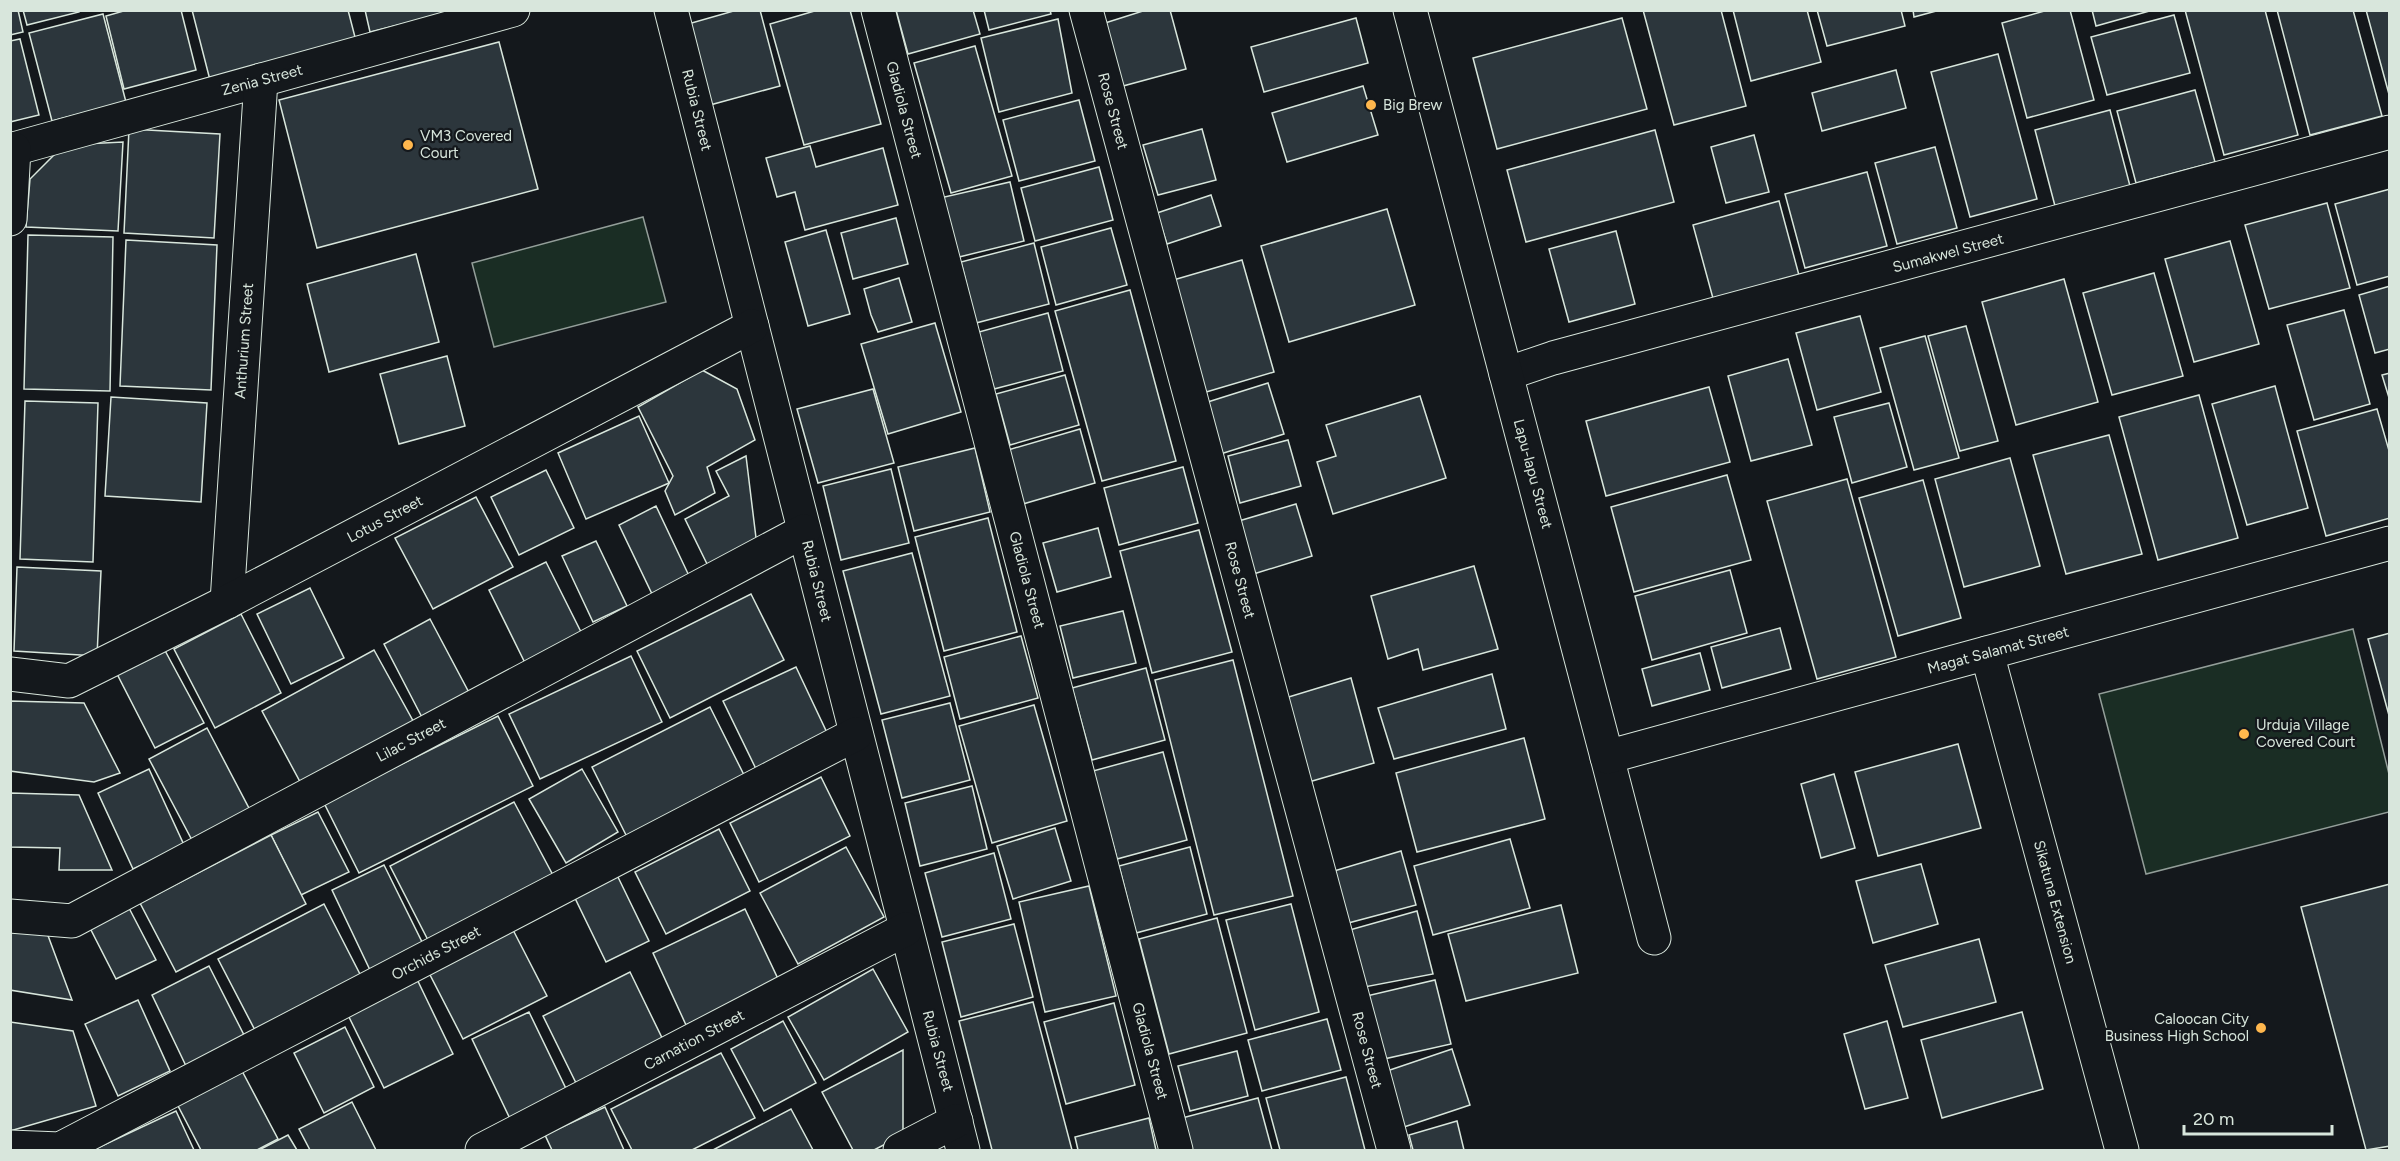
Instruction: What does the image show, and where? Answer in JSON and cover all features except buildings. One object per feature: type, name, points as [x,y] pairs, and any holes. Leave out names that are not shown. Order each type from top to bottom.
[{"type":"street","name":"Zenia Street","points":[[12,149],[513,10]]},
{"type":"street","name":"Rubia Street","points":[[671,10],[959,1136]]},
{"type":"street","name":"Gladiola Street","points":[[878,10],[1176,1150]]},
{"type":"street","name":"Rose Street","points":[[1086,10],[1394,1150]]},
{"type":"street","name":"Lapu-lapu Street","points":[[1414,12],[1654,938]]},
{"type":"street","name":"Anthurium Street","points":[[227,602],[261,80]]},
{"type":"street","name":"Sumakwel Street","points":[[1506,374],[1553,358],[2390,132]]},
{"type":"street","points":[[10,219],[12,149]]},
{"type":"street","name":"Lotus Street","points":[[10,674],[69,681],[227,602],[752,326]]},
{"type":"street","name":"Lilac Street","points":[[10,916],[72,921],[804,531]]},
{"type":"street","name":"Magat Salamat Street","points":[[1607,757],[2390,543]]},
{"type":"street","name":"Sikatuna Extension","points":[[1987,653],[2122,1150]]},
{"type":"street","name":"Orchids Street","points":[[10,1147],[60,1149],[856,734]]},
{"type":"street","name":"Carnation Street","points":[[482,1150],[906,929]]},
{"type":"street","points":[[900,1150],[959,1136]]},
{"type":"green space","points":[[643,217],[666,302],[494,347],[472,263]]},
{"type":"green space","name":"Urduja Village Covered Court","points":[[2353,629],[2389,774],[2389,812],[2146,874],[2099,694]]},
{"type":"place","name":"Big Brew","points":[[1371,105]]},
{"type":"place","name":"VM3 Covered Court","points":[[408,145]]},
{"type":"place","name":"Urduja Village Covered Court","points":[[2244,734]]},
{"type":"place","name":"Caloocan City Business High School","points":[[2261,1028]]}]
